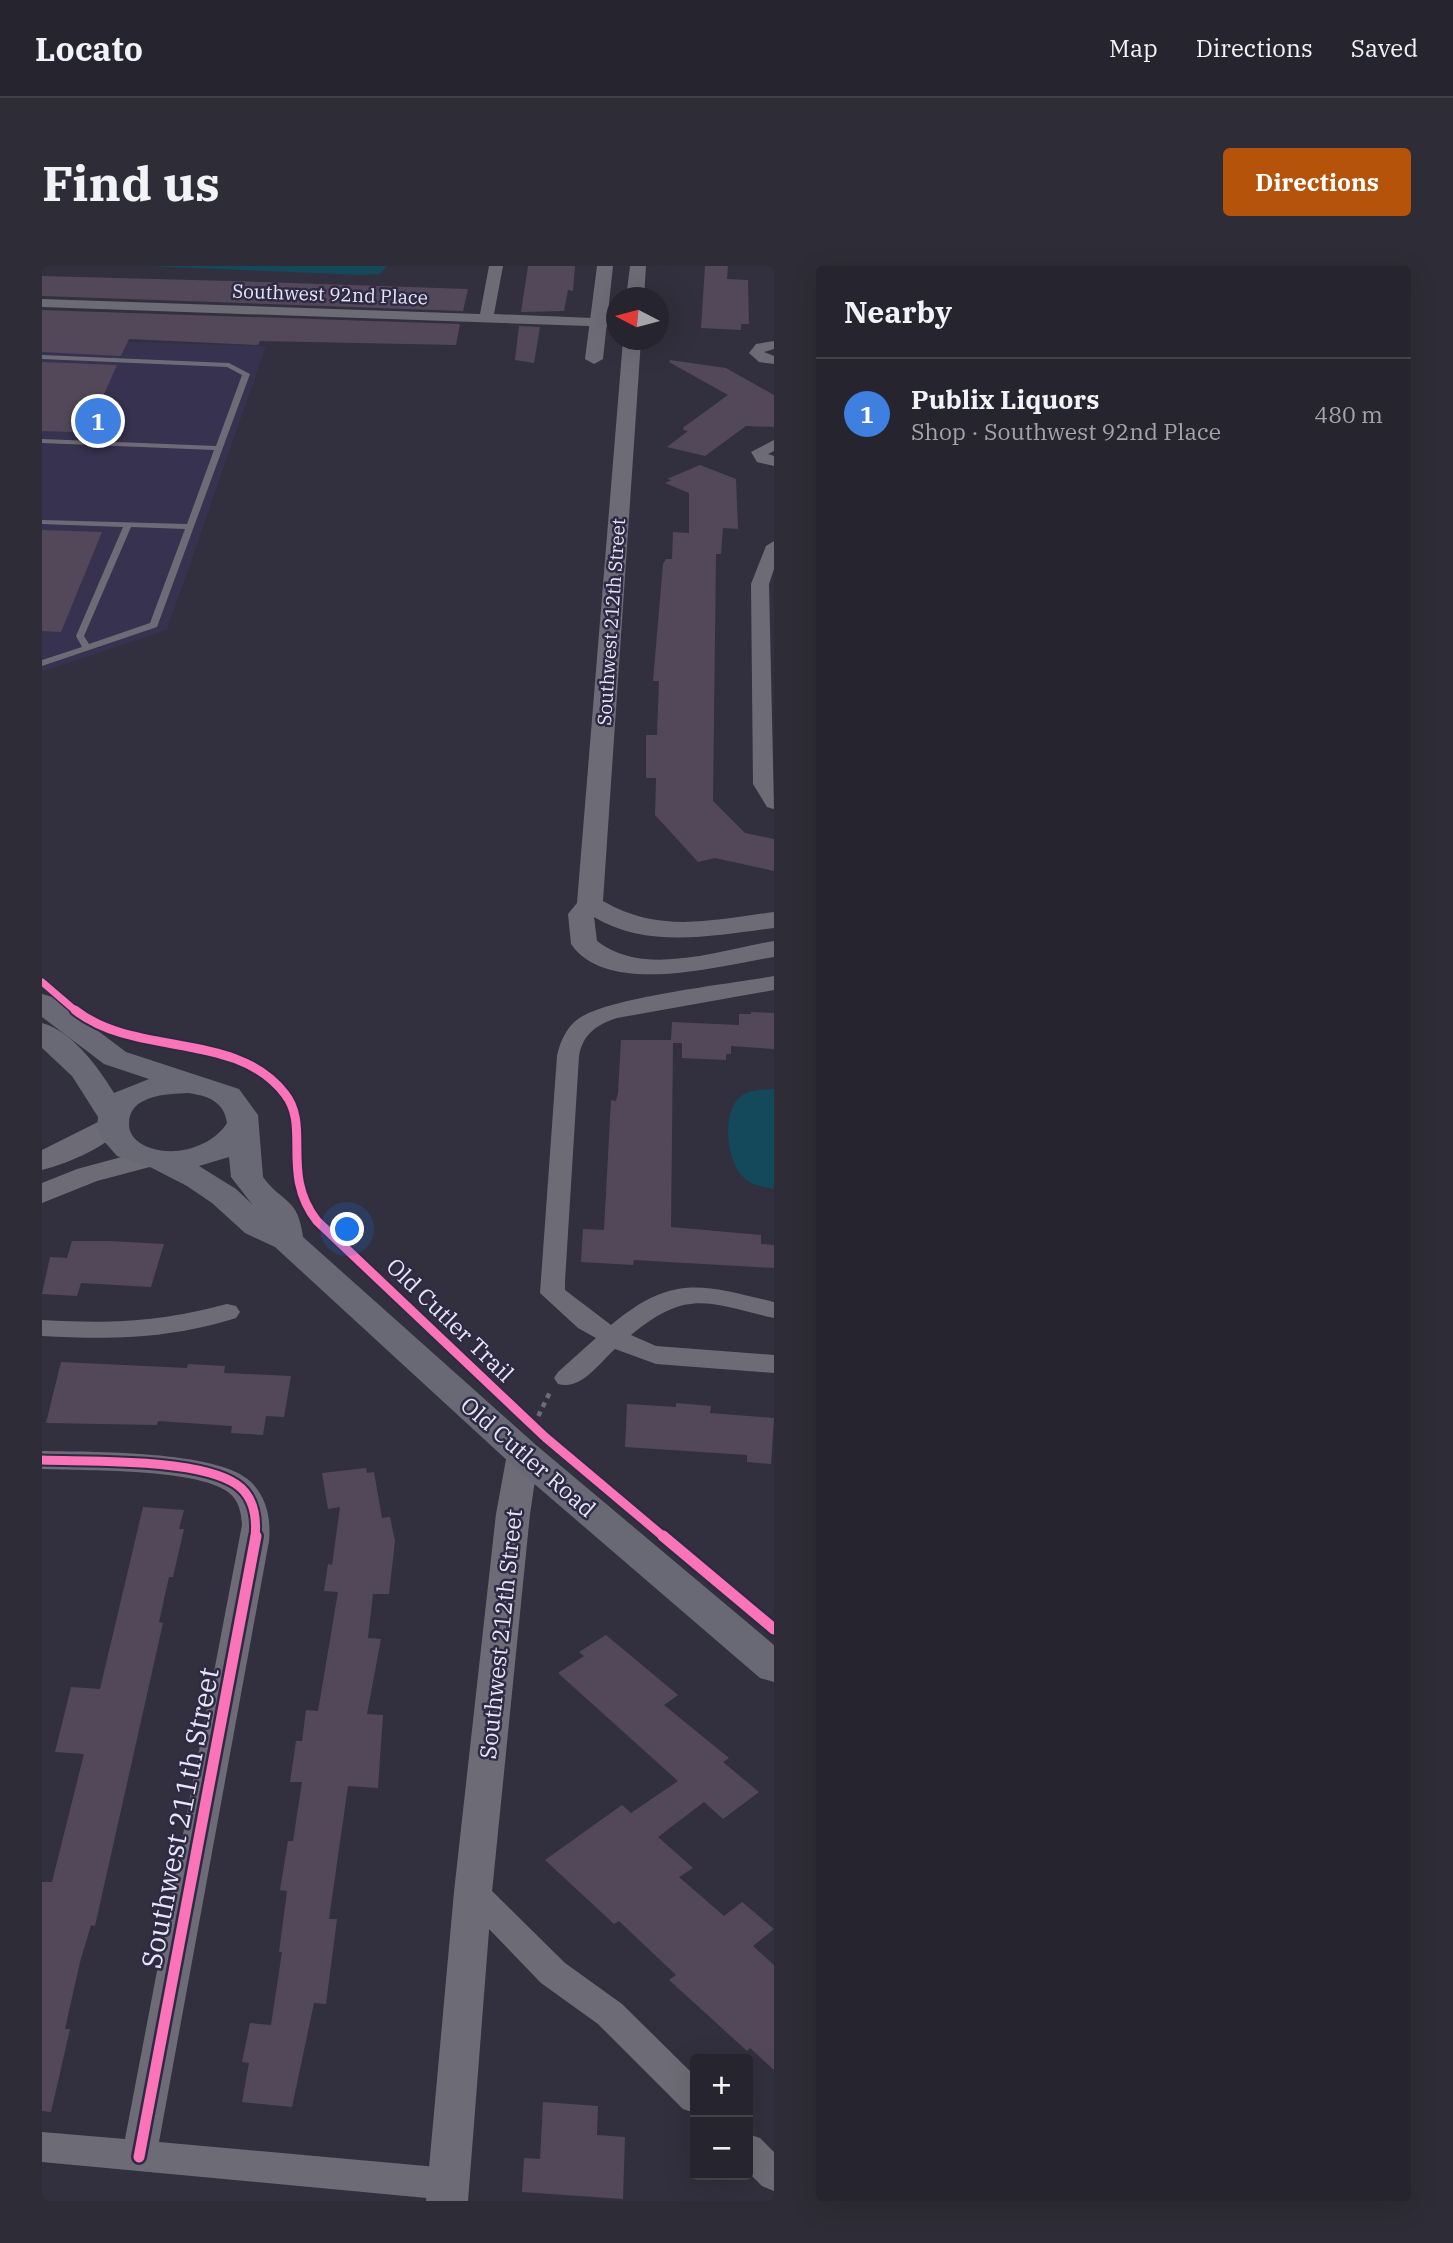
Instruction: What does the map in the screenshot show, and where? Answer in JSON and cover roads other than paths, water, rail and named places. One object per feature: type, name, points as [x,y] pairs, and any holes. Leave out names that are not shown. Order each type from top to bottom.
[{"type":"main road","points":[[42,1003],[115,1058],[213,1087],[231,1097],[241,1110],[242,1125],[232,1140],[215,1152],[191,1159],[157,1159],[122,1145],[113,1131],[113,1119],[123,1101],[141,1090],[164,1083],[189,1082]]},
{"type":"main road","points":[[42,1032],[83,1070],[113,1119]]},
{"type":"main road","name":"Old Cutler Road","points":[[242,1125],[247,1177],[252,1186],[284,1215],[287,1240]]},
{"type":"main road","name":"Old Cutler Road","points":[[157,1159],[198,1179],[224,1196],[257,1226],[287,1240],[530,1433],[774,1667]]},
{"type":"street","points":[[486,318],[496,266]]},
{"type":"street","points":[[605,266],[606,287]]},
{"type":"street","points":[[636,287],[638,266]]},
{"type":"street","name":"Southwest 92nd Place","points":[[42,303],[606,323]]},
{"type":"street","points":[[594,359],[606,328]]},
{"type":"street","points":[[774,345],[761,347],[756,353],[764,359],[774,360]]},
{"type":"street","name":"Southwest 212th Street","points":[[631,350],[590,904],[581,914],[584,944],[597,956],[626,965],[667,966],[774,949]]},
{"type":"street","points":[[774,445],[759,452],[763,459],[774,461]]},
{"type":"street","points":[[772,553],[760,584],[768,668],[764,783],[774,803]]},
{"type":"street","points":[[590,904],[620,921],[652,928],[703,927],[774,920]]},
{"type":"street","points":[[774,983],[634,1007],[591,1020],[577,1031],[569,1045],[552,1293],[569,1310],[615,1338],[656,1355],[774,1364]]},
{"type":"street","points":[[42,1161],[79,1145],[113,1119]]},
{"type":"street","points":[[42,1194],[100,1171],[157,1159]]},
{"type":"street","points":[[567,1378],[645,1310],[677,1295],[716,1296],[774,1310]]},
{"type":"street","points":[[42,1328],[152,1332],[227,1312]]},
{"type":"street","name":"Southwest 212th Street","points":[[448,2192],[473,1892],[513,1514],[530,1433]]},
{"type":"street","name":"Southwest 211th Street","points":[[42,1460],[200,1471],[224,1478],[243,1490],[257,1517],[256,1541],[139,2157]]},
{"type":"street","points":[[473,1892],[553,1973],[610,2014],[690,2093]]},
{"type":"street","points":[[42,2147],[448,2192]]},
{"type":"street","points":[[753,2154],[774,2175]]},
{"type":"lane","points":[[42,357],[229,365],[246,374],[154,625],[42,663]]},
{"type":"lane","points":[[42,441],[219,448]]},
{"type":"lane","points":[[42,522],[191,527]]},
{"type":"lane","points":[[87,648],[80,635],[128,525]]},
{"type":"water","points":[[146,266],[387,266],[380,274],[361,275]]},
{"type":"water","points":[[774,1089],[774,1189],[754,1184],[741,1174],[731,1154],[728,1129],[729,1118],[738,1099],[746,1093]]},
{"type":"place","name":"Publix Liquors","points":[[98,421]]}]
